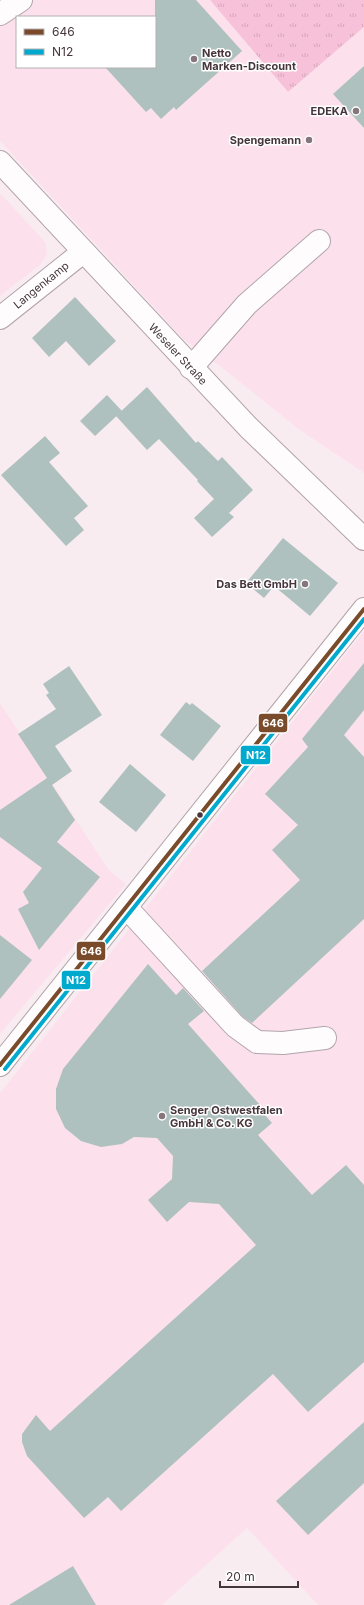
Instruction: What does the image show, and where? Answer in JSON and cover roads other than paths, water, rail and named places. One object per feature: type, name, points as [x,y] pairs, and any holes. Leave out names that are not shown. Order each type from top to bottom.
[{"type":"street","points":[[0,14],[21,0]]},
{"type":"street","name":"Weseler Straße","points":[[0,162],[248,428],[364,539]]},
{"type":"street","points":[[191,368],[247,304],[319,241]]},
{"type":"street","name":"Langenkamp","points":[[0,318],[83,252]]},
{"type":"street","points":[[0,1065],[364,609]]},
{"type":"street","points":[[126,907],[235,1026],[257,1042],[283,1043],[324,1038]]},
{"type":"place","name":"Netto Marken-Discount","points":[[194,59]]},
{"type":"place","name":"EDEKA","points":[[356,111]]},
{"type":"place","name":"Spengemann","points":[[309,140]]},
{"type":"place","name":"Das Bett GmbH","points":[[305,584]]},
{"type":"place","name":"Senger Ostwestfalen GmbH & Co. KG","points":[[162,1116]]}]
